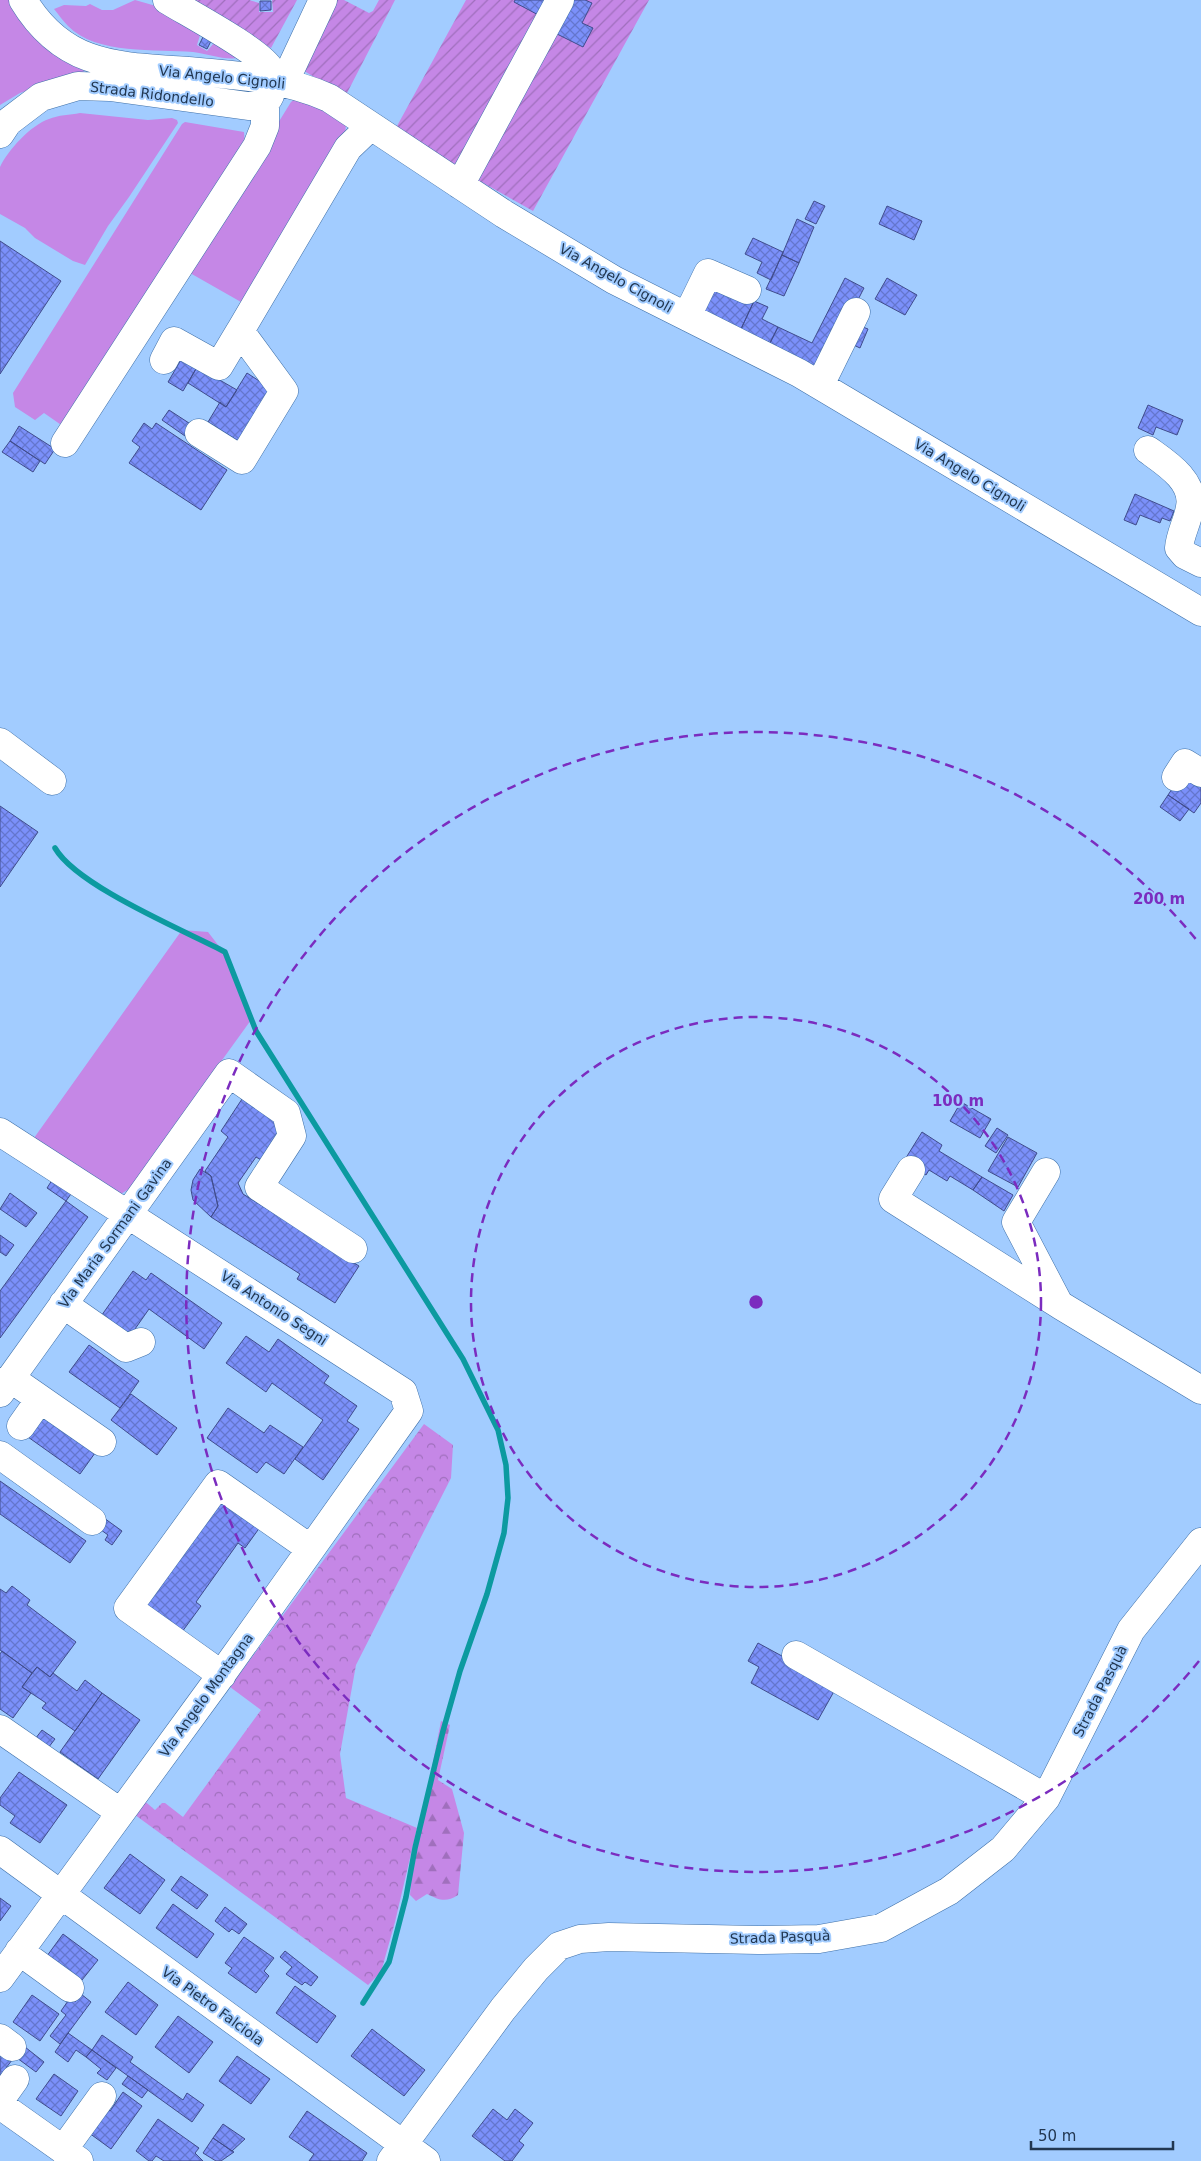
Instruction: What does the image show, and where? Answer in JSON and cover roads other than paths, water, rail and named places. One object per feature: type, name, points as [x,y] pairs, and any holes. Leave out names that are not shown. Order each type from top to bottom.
[{"type":"street","name":"Via Angelo Cignoli","points":[[23,0],[44,29],[62,44],[82,55],[101,62],[138,69],[205,72],[312,90],[329,98],[504,214],[614,280],[820,385],[1192,608]]},
{"type":"street","points":[[167,0],[242,45],[266,63],[273,84]]},
{"type":"street","points":[[65,443],[257,146],[265,126],[273,84],[305,0]]},
{"type":"street","points":[[273,84],[323,0]]},
{"type":"street","points":[[460,185],[560,0]]},
{"type":"street","name":"Strada Ridondello","points":[[0,134],[8,122],[41,97],[78,86],[110,87],[257,106],[273,84]]},
{"type":"street","points":[[164,360],[174,341],[219,366],[348,148],[371,126]]},
{"type":"street","points":[[687,316],[708,273],[747,290]]},
{"type":"street","points":[[820,385],[856,312]]},
{"type":"street","points":[[198,433],[242,460],[284,391],[240,331]]},
{"type":"street","points":[[1148,450],[1167,463],[1180,476],[1191,498],[1190,509],[1180,536],[1179,548],[1185,555],[1201,565],[1192,608]]},
{"type":"street","points":[[0,742],[52,781]]},
{"type":"street","name":"Via Maria Sormani Gavina","points":[[5,1386],[230,1072],[286,1113],[292,1136],[259,1187],[353,1249]]},
{"type":"street","points":[[0,1132],[129,1213]]},
{"type":"street","points":[[911,1170],[893,1199],[1060,1306],[1201,1390]]},
{"type":"street","points":[[995,1264],[1016,1222],[1046,1172]]},
{"type":"street","name":"Via Antonio Segni","points":[[129,1213],[403,1392],[409,1411]]},
{"type":"street","points":[[1016,1222],[1060,1306]]},
{"type":"street","points":[[63,1304],[126,1348],[141,1342]]},
{"type":"street","points":[[5,1386],[80,1414],[102,1442]]},
{"type":"street","points":[[21,1426],[40,1399]]},
{"type":"street","name":"Via Angelo Montagna","points":[[7,1967],[222,1674],[409,1411]]},
{"type":"street","points":[[0,1456],[85,1523]]},
{"type":"street","points":[[222,1674],[128,1608],[218,1484],[310,1549]]},
{"type":"street","name":"Strada Pasquà","points":[[397,2153],[503,2009],[536,1969],[559,1946],[580,1939],[609,1937],[758,1940],[819,1939],[881,1928],[949,1891],[1003,1849],[1046,1798],[1131,1630],[1201,1542]]},
{"type":"street","points":[[796,1655],[1046,1798]]},
{"type":"street","points":[[0,1728],[120,1812]]},
{"type":"street","name":"Via Pietro Falciola","points":[[2,1856],[60,1894],[397,2153],[426,2161]]},
{"type":"street","points":[[7,1967],[64,1995]]},
{"type":"street","points":[[0,2104],[71,2155],[102,2096]]},
{"type":"waterway","points":[[55,848],[67,862],[107,892],[225,952],[256,1031],[463,1359],[498,1430],[506,1465],[508,1498],[504,1533],[487,1594],[460,1671],[443,1731],[415,1848],[406,1897],[389,1962],[363,2003]]}]
